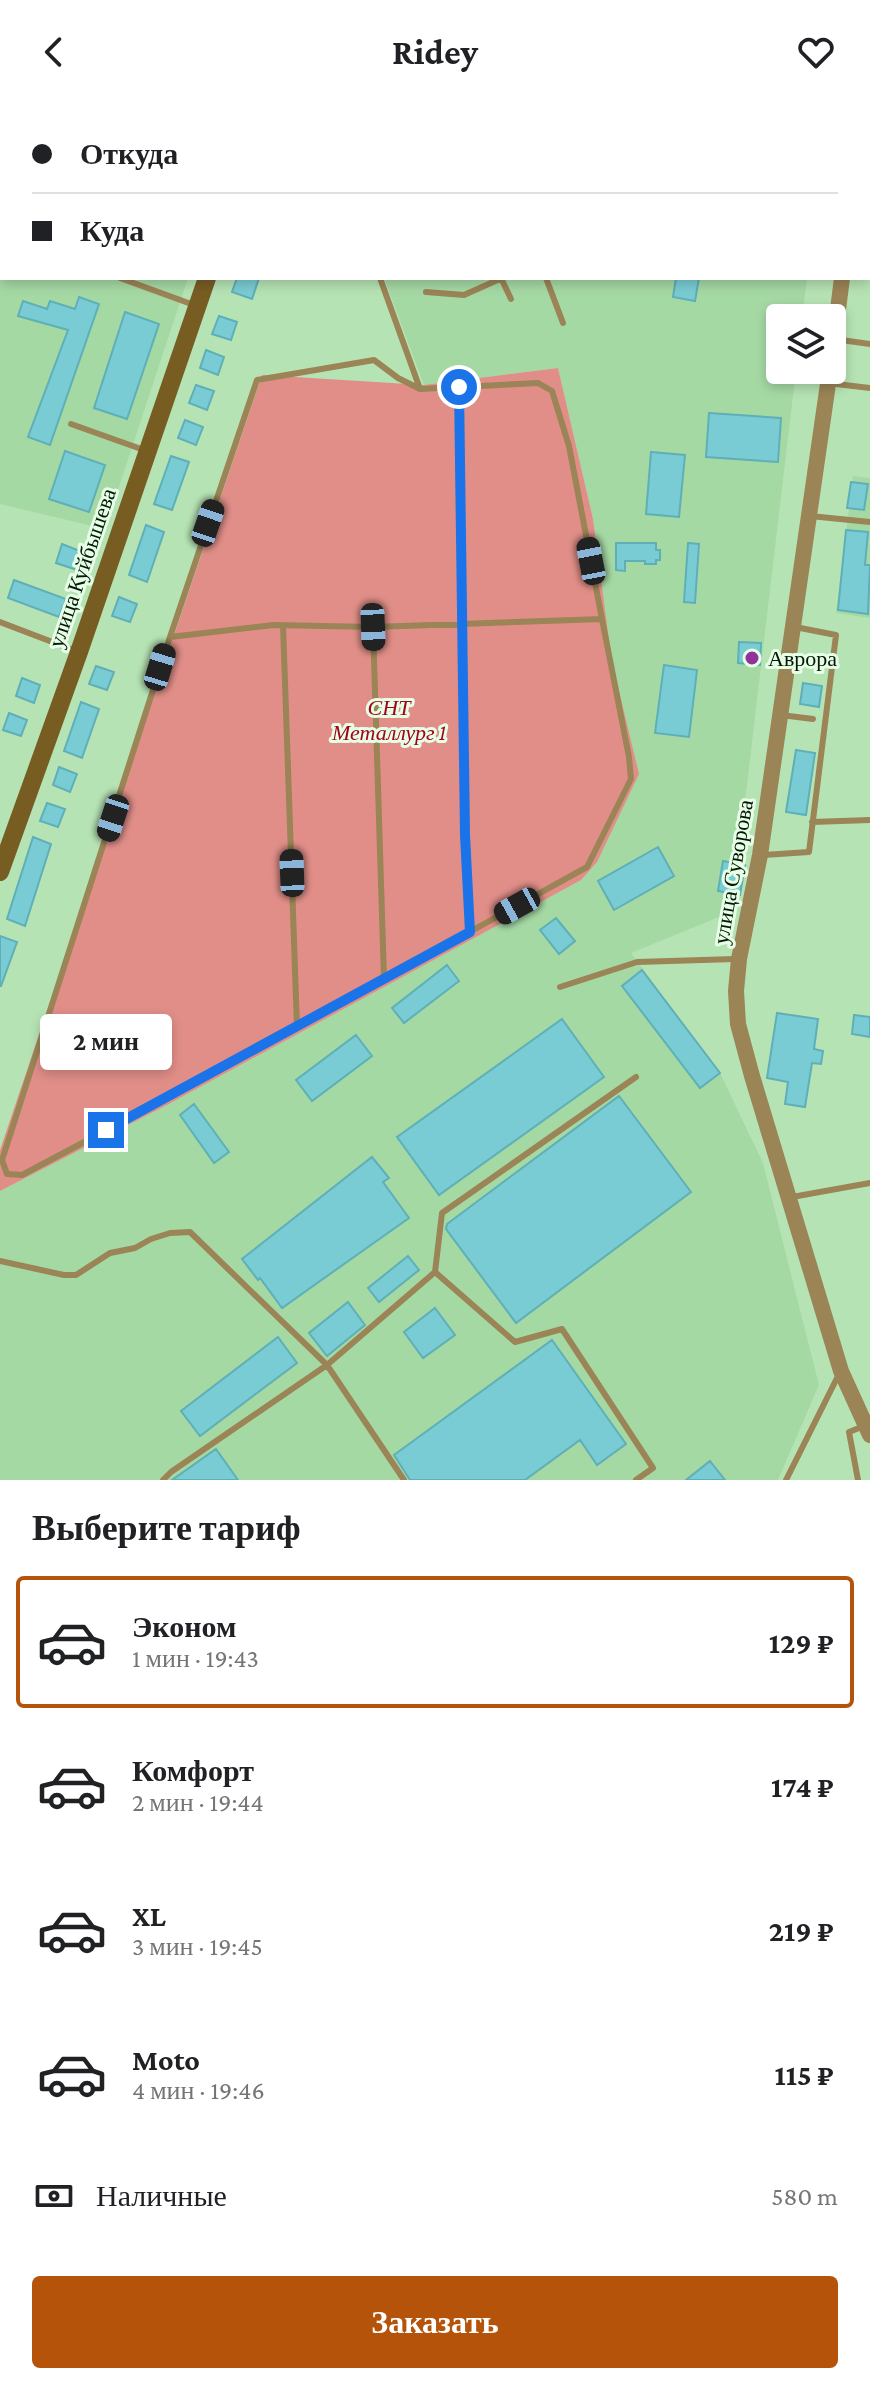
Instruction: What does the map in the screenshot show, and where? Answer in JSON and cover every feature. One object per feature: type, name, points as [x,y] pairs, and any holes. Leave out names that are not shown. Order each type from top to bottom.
[{"type":"main road","name":"улица Куйбышева","points":[[0,872],[206,280]]},
{"type":"street","points":[[839,304],[842,280]]},
{"type":"street","name":"улица Суворова","points":[[828,384],[760,855],[739,959],[736,991],[738,1024],[788,1198],[841,1371],[868,1428]]},
{"type":"lane","points":[[125,280],[197,307]]},
{"type":"lane","points":[[381,280],[420,389]]},
{"type":"lane","points":[[426,292],[464,295],[498,280]]},
{"type":"lane","points":[[503,280],[511,299]]},
{"type":"lane","points":[[547,280],[563,323]]},
{"type":"lane","points":[[846,341],[870,344]]},
{"type":"lane","points":[[374,360],[398,378],[420,389],[538,383],[552,391],[569,446],[631,779],[587,867],[22,1175],[7,1174],[2,1160],[170,637],[257,380],[374,360]]},
{"type":"lane","points":[[846,381],[870,388]]},
{"type":"lane","points":[[459,387],[465,835],[470,932]]},
{"type":"lane","points":[[71,424],[148,451]]},
{"type":"lane","points":[[810,516],[870,522]]},
{"type":"lane","points":[[170,637],[283,625],[373,627],[602,619]]},
{"type":"lane","points":[[0,622],[79,652]]},
{"type":"lane","points":[[283,625],[297,1027]]},
{"type":"lane","points":[[373,627],[384,979]]},
{"type":"lane","points":[[760,855],[809,852],[836,635],[793,627]]},
{"type":"lane","points":[[781,715],[813,719]]},
{"type":"lane","points":[[812,822],[870,820]]},
{"type":"lane","points":[[560,987],[637,962],[739,959]]},
{"type":"lane","points":[[163,1480],[327,1365],[435,1272],[442,1213],[636,1077]]},
{"type":"lane","points":[[788,1198],[870,1183]]},
{"type":"lane","points":[[0,1261],[76,1275],[110,1253],[135,1248],[170,1233],[190,1232],[327,1365],[404,1480]]},
{"type":"lane","points":[[435,1272],[515,1342],[562,1329],[653,1468],[636,1480]]},
{"type":"lane","points":[[786,1480],[841,1371]]},
{"type":"lane","points":[[858,1480],[849,1432],[868,1428]]},
{"type":"shaded area","points":[[0,280],[187,280],[105,529],[0,504]]},
{"type":"shaded area","points":[[385,280],[807,280],[804,304],[766,304],[766,384],[794,384],[729,913],[631,953],[720,1073],[763,1163],[819,1385],[778,1480],[0,1480],[0,1191],[165,1106],[492,928],[612,662],[593,519],[558,368],[424,385]]},
{"type":"shaded area","points":[[853,476],[870,478],[870,618],[836,613]]},
{"type":"green space","name":"СНТ Металлург 1","points":[[558,368],[593,519],[612,662],[639,774],[597,862],[581,880],[165,1106],[0,1191],[0,1150],[262,375],[424,385]]},
{"type":"building","points":[[236,280],[258,280],[252,299],[232,292]]},
{"type":"building","points":[[676,280],[699,280],[695,301],[673,297]]},
{"type":"building","points":[[79,297],[99,304],[50,445],[28,437],[68,330],[18,316],[23,301],[47,309],[50,301],[75,309]]},
{"type":"building","points":[[125,312],[159,324],[127,419],[94,408]]},
{"type":"building","points":[[219,316],[237,322],[231,340],[212,334]]},
{"type":"building","points":[[206,350],[224,357],[218,375],[200,368]]},
{"type":"building","points":[[196,385],[214,391],[207,410],[189,403]]},
{"type":"building","points":[[709,413],[781,418],[778,462],[706,457]]},
{"type":"building","points":[[185,420],[203,427],[196,445],[178,438]]},
{"type":"building","points":[[65,451],[105,465],[89,512],[49,499]]},
{"type":"building","points":[[651,452],[685,455],[679,517],[646,514]]},
{"type":"building","points":[[171,456],[189,462],[172,510],[154,504]]},
{"type":"building","points":[[851,482],[868,484],[864,510],[847,508]]},
{"type":"building","points":[[146,525],[164,532],[147,582],[129,575]]},
{"type":"building","points":[[846,530],[868,532],[865,565],[870,565],[868,614],[838,610]]},
{"type":"building","points":[[616,543],[656,543],[660,560],[656,560],[656,564],[625,561],[625,571],[616,570]]},
{"type":"building","points":[[688,543],[699,544],[695,603],[684,602]]},
{"type":"building","points":[[62,544],[80,551],[74,569],[56,563]]},
{"type":"building","points":[[14,580],[66,599],[59,617],[8,598]]},
{"type":"building","points":[[119,597],[137,604],[130,622],[112,616]]},
{"type":"building","points":[[739,642],[761,643],[760,665],[738,663]]},
{"type":"building","points":[[664,665],[697,670],[689,737],[655,733]]},
{"type":"building","points":[[96,666],[114,672],[107,690],[89,684]]},
{"type":"building","points":[[22,678],[40,685],[34,703],[16,696]]},
{"type":"building","points":[[803,683],[822,686],[819,707],[800,704]]},
{"type":"building","points":[[81,702],[99,709],[82,758],[64,751]]},
{"type":"building","points":[[9,713],[27,720],[21,736],[3,730]]},
{"type":"building","points":[[796,750],[815,753],[806,815],[786,812]]},
{"type":"building","points":[[59,767],[77,774],[70,792],[53,785]]},
{"type":"building","points":[[47,803],[65,809],[58,827],[40,821]]},
{"type":"building","points":[[33,837],[51,844],[25,926],[7,919]]},
{"type":"building","points":[[658,847],[674,876],[614,910],[598,881]]},
{"type":"building","points":[[723,861],[745,865],[740,895],[718,891]]},
{"type":"building","points":[[556,918],[575,941],[559,954],[540,930]]},
{"type":"building","points":[[0,936],[17,942],[1,986],[0,986]]},
{"type":"building","points":[[447,965],[459,981],[404,1023],[392,1008]]},
{"type":"building","points":[[642,970],[720,1073],[700,1088],[622,986]]},
{"type":"building","points":[[777,1013],[818,1019],[814,1049],[823,1051],[821,1064],[812,1063],[805,1107],[785,1104],[788,1082],[767,1078]]},
{"type":"building","points":[[854,1015],[870,1017],[870,1037],[852,1034]]},
{"type":"building","points":[[562,1019],[604,1077],[439,1195],[397,1137]]},
{"type":"building","points":[[356,1035],[372,1056],[312,1101],[296,1080]]},
{"type":"building","points":[[619,1096],[691,1192],[516,1323],[446,1229],[447,1224]]},
{"type":"building","points":[[194,1104],[229,1152],[214,1163],[180,1115]]},
{"type":"building","points":[[372,1157],[389,1178],[383,1182],[409,1218],[282,1308],[242,1259]]},
{"type":"building","points":[[408,1256],[419,1270],[379,1302],[368,1288]]},
{"type":"building","points":[[348,1302],[365,1325],[327,1356],[309,1333]]},
{"type":"building","points":[[435,1308],[455,1335],[423,1358],[404,1332]]},
{"type":"building","points":[[278,1337],[297,1363],[200,1436],[181,1411]]},
{"type":"building","points":[[552,1340],[626,1444],[597,1465],[580,1440],[525,1480],[410,1480],[394,1455]]},
{"type":"building","points":[[216,1449],[238,1480],[172,1480]]},
{"type":"building","points":[[710,1461],[725,1480],[686,1480]]},
{"type":"place","name":"Аврора","points":[[752,658]]},
{"type":"route","points":[[106,1130],[470,932],[465,835],[459,387]]}]
